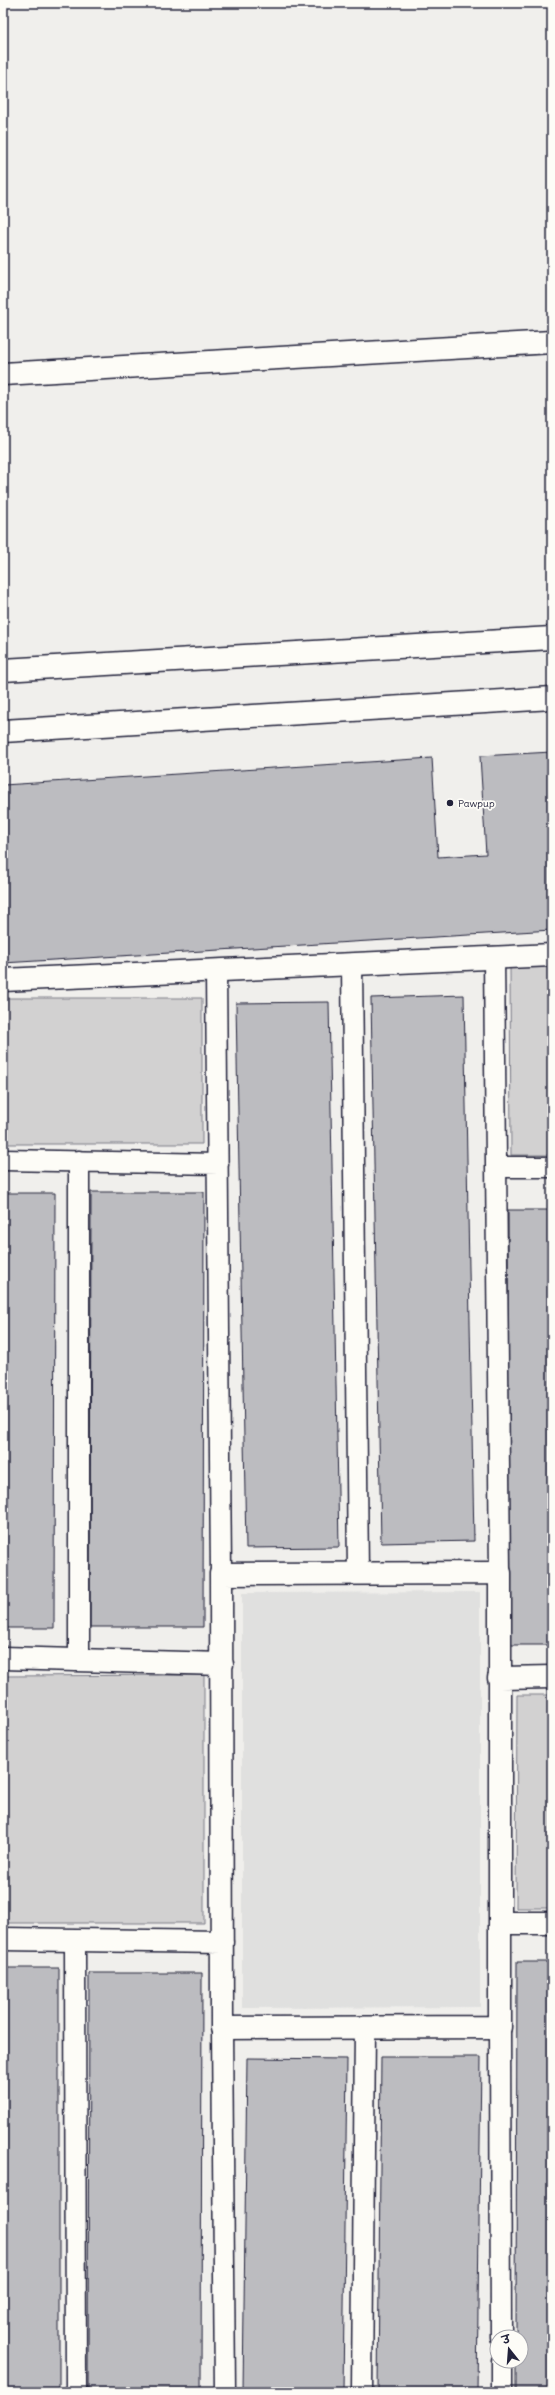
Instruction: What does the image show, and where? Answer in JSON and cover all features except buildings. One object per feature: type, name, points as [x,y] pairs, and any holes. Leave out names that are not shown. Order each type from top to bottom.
[{"type":"street","points":[[3,374],[552,342]]},
{"type":"street","points":[[3,670],[552,638]]},
{"type":"street","points":[[3,731],[552,698]]},
{"type":"street","points":[[3,980],[552,954]]},
{"type":"street","points":[[500,1573],[500,2027],[222,2028],[221,1574],[358,1574],[500,1573]]},
{"type":"street","points":[[3,1658],[222,1664]]},
{"type":"street","points":[[499,1678],[552,1678]]},
{"type":"street","points":[[500,1923],[552,1923]]},
{"type":"street","points":[[3,1939],[222,1942]]},
{"type":"lane","points":[[494,957],[500,1573]]},
{"type":"lane","points":[[352,964],[358,1574]]},
{"type":"lane","points":[[216,970],[221,1574]]},
{"type":"lane","points":[[3,1160],[218,1164]]},
{"type":"lane","points":[[79,1161],[79,1660]]},
{"type":"lane","points":[[496,1167],[552,1167]]},
{"type":"lane","points":[[75,1940],[76,2392]]},
{"type":"lane","points":[[362,2392],[365,2027]]},
{"type":"lane","points":[[500,2027],[502,2329]]},
{"type":"lane","points":[[222,2028],[225,2392]]},
{"type":"lane","points":[[502,2369],[502,2392]]},
{"type":"shaded area","points":[[552,963],[552,1155],[511,1155],[510,964]]},
{"type":"shaded area","points":[[3,998],[202,998],[202,1144],[3,1144]]},
{"type":"shaded area","points":[[480,1592],[480,2007],[242,2008],[242,1593]]},
{"type":"shaded area","points":[[204,1675],[204,1923],[3,1923],[3,1676]]},
{"type":"shaded area","points":[[517,1695],[552,1695],[552,1908],[516,1908]]},
{"type":"place","name":"Pawpup","points":[[450,803]]}]
